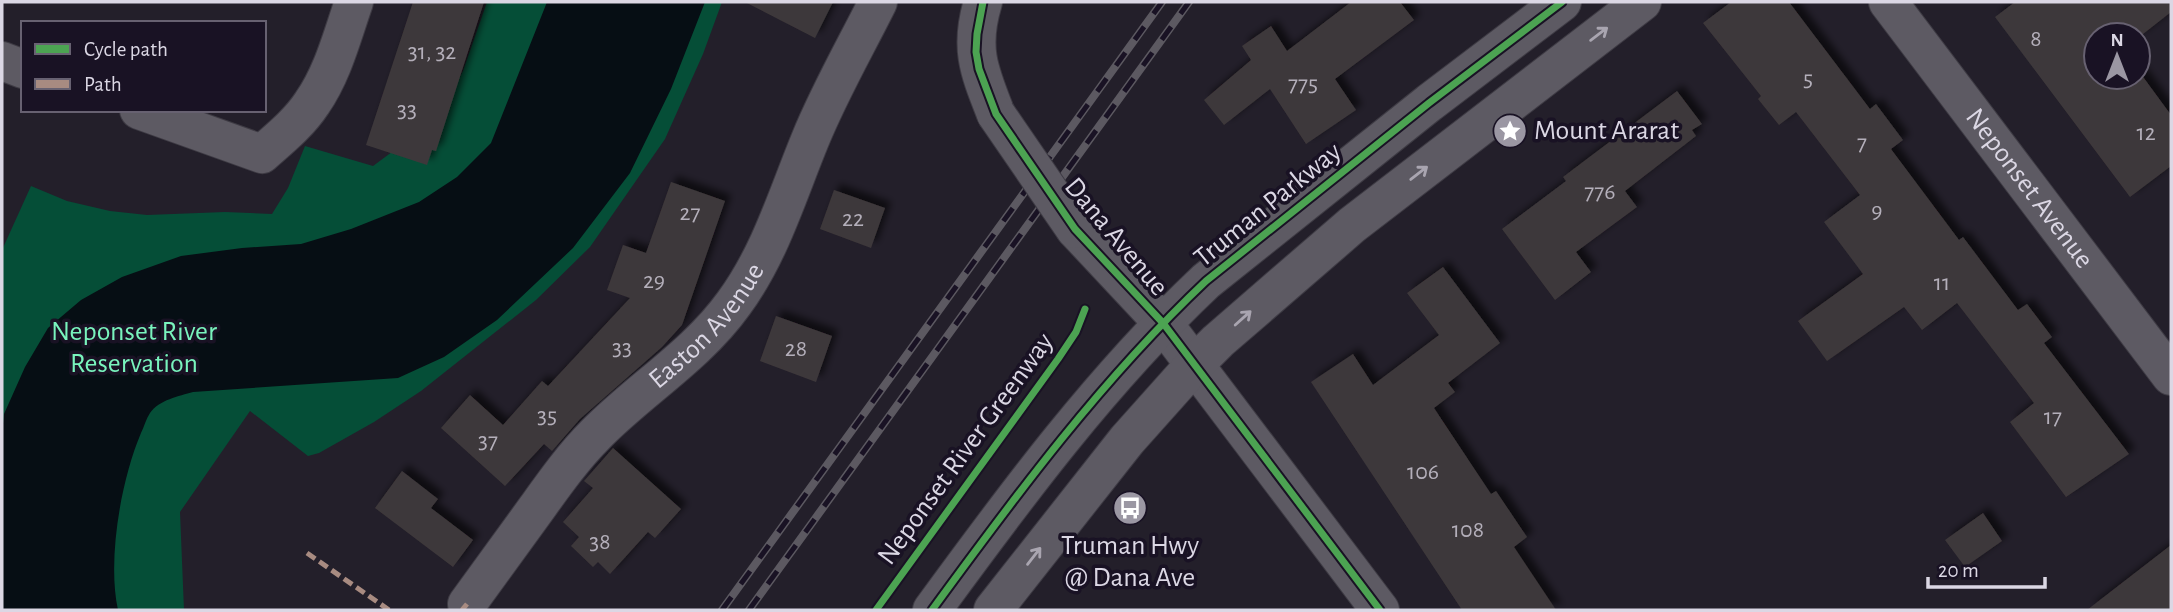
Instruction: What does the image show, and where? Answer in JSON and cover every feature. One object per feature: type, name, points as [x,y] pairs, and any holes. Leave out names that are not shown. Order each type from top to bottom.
[{"type":"street","points":[[145,112],[262,154],[288,131],[312,104],[331,68],[354,2]]},
{"type":"street","name":"Easton Avenue","points":[[467,604],[554,484],[594,436],[688,355],[713,330],[735,302],[755,271],[770,240],[820,117],[878,2]]},
{"type":"street","name":"Dana Avenue","points":[[984,2],[976,34],[976,52],[979,69],[996,114],[1075,229],[1163,323],[1380,610]]},
{"type":"street","name":"Truman Parkway","points":[[932,610],[995,523],[1112,378],[1206,281],[1358,159],[1562,2]]},
{"type":"street","points":[[993,610],[1127,440],[1194,365],[1246,315],[1352,225],[1642,2]]},
{"type":"street","name":"Neponset Avenue","points":[[1888,2],[2171,376]]},
{"type":"street","points":[[2,61],[21,68]]},
{"type":"green space","name":"Neponset River Reservation","points":[[487,2],[722,2],[703,54],[665,139],[590,247],[536,300],[421,391],[319,453],[308,456],[250,411],[180,512],[184,610],[2,610],[2,250],[31,186],[67,201],[110,211],[147,215],[225,212],[272,214],[288,188],[305,146],[373,166],[438,118],[463,71]]},
{"type":"shaded area","name":"Neponset River Reservation","points":[[547,2],[705,2],[671,89],[630,173],[573,248],[497,320],[444,357],[398,378],[193,392],[159,405],[150,413],[141,433],[122,496],[114,568],[118,610],[2,610],[4,414],[25,367],[48,328],[81,300],[122,277],[181,256],[301,244],[351,229],[419,202],[457,177],[491,143]]},
{"type":"building","points":[[413,2],[484,2],[436,151],[432,150],[427,165],[366,145]]},
{"type":"building","points":[[745,2],[833,2],[815,38]]},
{"type":"building","points":[[1351,2],[1400,2],[1414,20],[1335,79],[1356,110],[1306,144],[1270,89],[1224,125],[1204,100],[1251,60],[1242,46],[1271,26],[1287,51]]},
{"type":"building","points":[[1731,2],[1789,2],[1870,109],[1876,104],[1903,140],[1891,149],[1959,240],[1963,237],[2018,310],[2027,304],[2052,337],[2044,343],[2129,454],[2066,497],[2010,422],[2034,403],[1957,303],[1922,330],[1904,307],[1827,361],[1798,321],[1863,274],[1824,222],[1860,195],[1796,112],[1779,125],[1758,99],[1761,96],[1703,23]]},
{"type":"building","points":[[2015,2],[2171,2],[2171,12],[2152,27],[2152,21],[2082,21],[2082,91],[2152,89],[2171,115],[2171,166],[2130,197],[1995,17]]},
{"type":"building","points":[[1677,91],[1702,124],[1692,130],[1696,136],[1625,191],[1637,207],[1576,252],[1591,272],[1555,300],[1502,229],[1566,181],[1563,177]]},
{"type":"building","points":[[671,182],[725,201],[682,325],[662,347],[580,419],[552,451],[544,444],[505,486],[441,428],[470,395],[503,425],[542,381],[548,386],[630,298],[607,290],[623,245],[646,253]]},
{"type":"building","points":[[834,190],[885,208],[871,248],[820,229]]},
{"type":"building","points":[[1443,267],[1500,343],[1448,383],[1455,392],[1434,408],[1491,494],[1496,491],[1527,537],[1514,547],[1556,610],[1462,610],[1311,382],[1353,354],[1373,385],[1439,335],[1407,293]]},
{"type":"building","points":[[776,316],[832,336],[816,382],[760,361]]},
{"type":"building","points":[[613,448],[681,509],[655,538],[648,532],[610,574],[598,562],[593,567],[571,546],[579,537],[563,522],[593,488],[584,481]]},
{"type":"building","points":[[402,471],[438,499],[431,508],[473,540],[453,567],[375,508]]},
{"type":"building","points":[[1983,513],[2002,541],[1965,567],[1945,540]]},
{"type":"building","points":[[2171,545],[2171,610],[2087,610]]},
{"type":"railway","points":[[722,610],[1162,2]]},
{"type":"railway","points":[[749,610],[1189,2]]},
{"type":"marked path","points":[[307,553],[389,610]]},
{"type":"marked path","points":[[462,610],[467,604]]},
{"type":"cycle path","points":[[983,2],[976,52],[979,69],[996,114],[1075,229],[1163,323],[1380,610]]},
{"type":"cycle path","points":[[932,610],[1061,439],[1131,358],[1206,281],[1429,103],[1562,2]]},
{"type":"cycle path","name":"Neponset River Greenway","points":[[876,610],[1058,359],[1076,332],[1085,309]]},
{"type":"place","name":"Mount Ararat","points":[[1510,131]]},
{"type":"place","name":"Truman Hwy @ Dana Ave","points":[[1130,508]]}]
